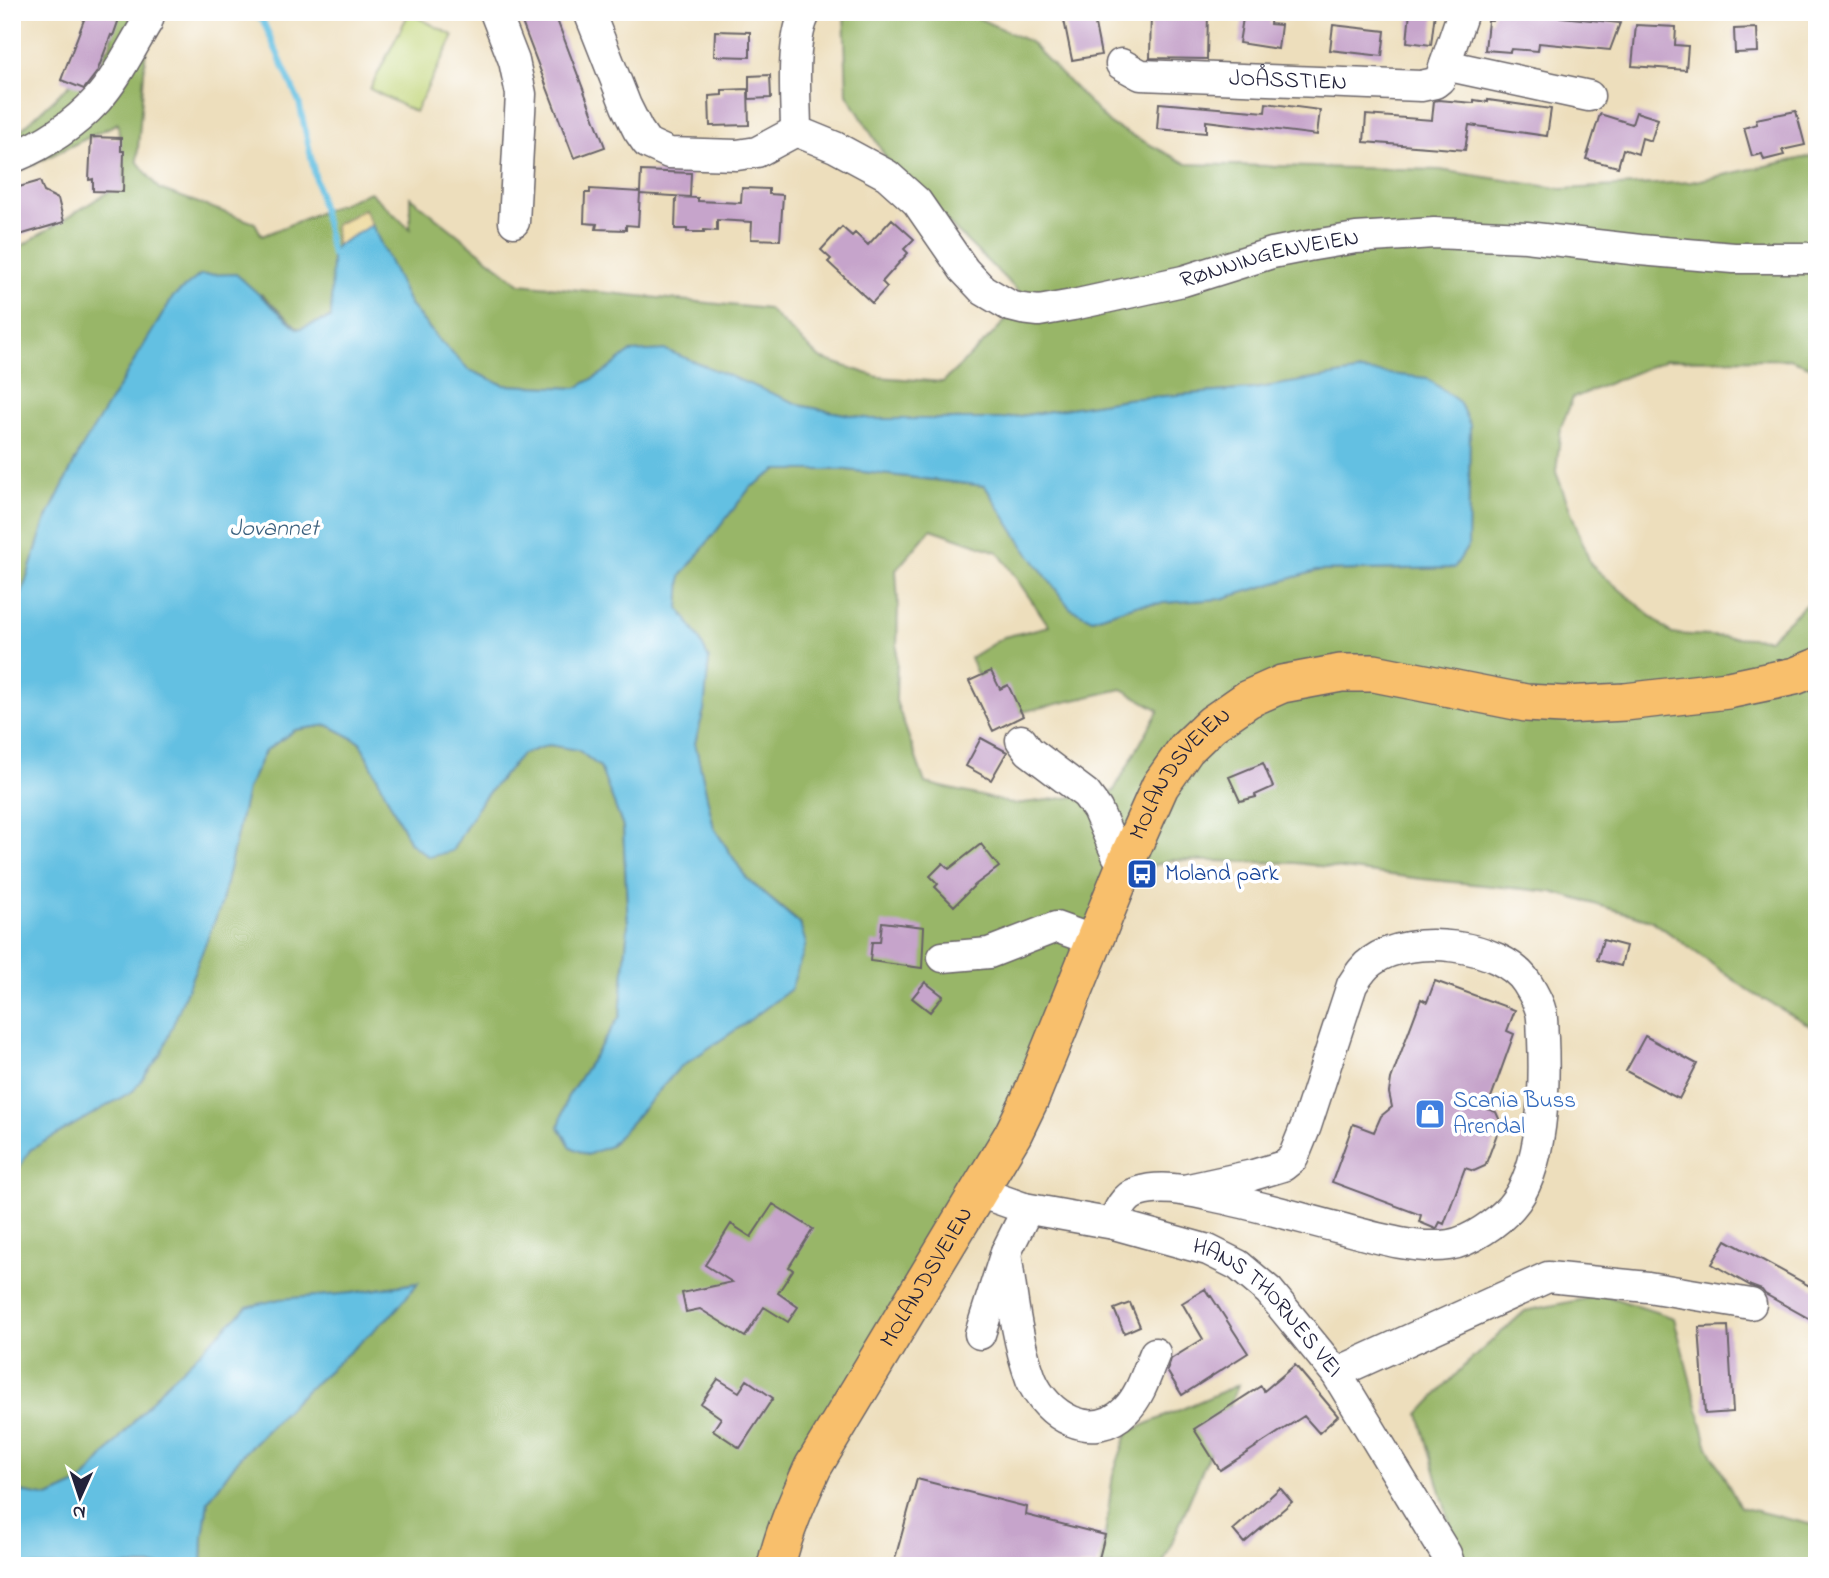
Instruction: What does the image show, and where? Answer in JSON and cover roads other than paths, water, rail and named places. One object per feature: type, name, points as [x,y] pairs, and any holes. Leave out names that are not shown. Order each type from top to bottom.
[{"type":"main road","name":"MOLANDSVEIEN","points":[[776,1566],[791,1515],[813,1467],[1013,1134],[1160,786],[1186,750],[1212,724],[1248,699],[1282,684],[1341,673],[1374,673],[1526,703],[1563,705],[1625,702],[1728,690],[1796,676],[1817,667]]},
{"type":"street","points":[[17,156],[41,144],[74,121],[97,100],[147,22],[150,12]]},
{"type":"street","points":[[495,12],[514,61],[521,94],[514,222]]},
{"type":"street","points":[[589,12],[626,106],[647,143],[669,153],[737,155],[757,152],[796,131],[797,40],[806,12]]},
{"type":"street","name":"JOÅSSTIEN","points":[[1121,64],[1141,75],[1421,86],[1440,79],[1463,12]]},
{"type":"street","points":[[1445,65],[1589,96]]},
{"type":"street","name":"RØNNINGENVEIEN","points":[[796,131],[835,147],[887,174],[917,202],[964,270],[983,290],[1010,306],[1022,309],[1039,311],[1085,303],[1183,281],[1272,253],[1356,238],[1434,233],[1526,237],[1734,258],[1817,258]]},
{"type":"street","points":[[1021,740],[1030,751],[1086,794],[1097,809],[1117,855],[1127,860]]},
{"type":"street","points":[[943,957],[989,953],[1056,927],[1095,941]]},
{"type":"street","points":[[1114,1224],[1125,1200],[1136,1192],[1153,1189],[1184,1190],[1428,1247],[1452,1245],[1478,1233],[1502,1218],[1516,1202],[1528,1177],[1539,1137],[1544,1067],[1541,1012],[1526,981],[1510,966],[1487,953],[1457,946],[1418,945],[1392,951],[1374,959],[1361,971],[1352,985],[1293,1158],[1283,1166],[1273,1169],[1184,1190]]},
{"type":"street","name":"HANS THORNES VEI","points":[[979,1192],[1024,1208],[1114,1224],[1208,1250],[1238,1265],[1269,1291],[1336,1373],[1446,1554],[1450,1566]]},
{"type":"street","points":[[980,1334],[1006,1252],[1023,1218],[1024,1208]]},
{"type":"street","points":[[1006,1252],[1018,1336],[1032,1381],[1055,1413],[1078,1424],[1092,1426],[1109,1422],[1125,1412],[1138,1393],[1155,1353]]},
{"type":"street","points":[[1336,1373],[1548,1277],[1648,1287],[1751,1304]]},
{"type":"water","name":"Jovannet","points":[[372,225],[410,305],[438,339],[469,370],[504,385],[576,388],[603,373],[630,352],[666,350],[803,406],[871,419],[1001,419],[1126,399],[1254,389],[1362,371],[1427,378],[1459,402],[1470,425],[1468,546],[1454,568],[1316,571],[1221,599],[1136,605],[1092,619],[1070,608],[1024,547],[985,486],[846,470],[777,470],[750,488],[681,576],[679,608],[709,659],[704,710],[695,743],[714,828],[747,879],[800,924],[806,944],[791,989],[679,1068],[610,1146],[587,1155],[571,1147],[559,1127],[567,1098],[620,1016],[628,925],[623,827],[600,767],[578,750],[549,745],[522,754],[481,801],[452,851],[429,857],[410,843],[360,742],[328,725],[295,730],[265,751],[247,789],[221,905],[162,1052],[134,1090],[30,1150],[12,1179],[12,624],[45,522],[81,449],[173,297],[200,275],[236,274],[298,329],[331,318],[332,254],[336,246]]},
{"type":"water","points":[[418,1283],[394,1312],[298,1398],[240,1457],[208,1501],[202,1566],[12,1566],[12,1480],[20,1492],[49,1497],[82,1482],[165,1385],[247,1307],[280,1299],[352,1293]]},
{"type":"waterway","points":[[251,12],[263,21],[299,102],[332,254]]},
{"type":"place","name":"Moland park","points":[[1142,874]]},
{"type":"place","name":"Scania Buss Arendal","points":[[1430,1114]]}]
